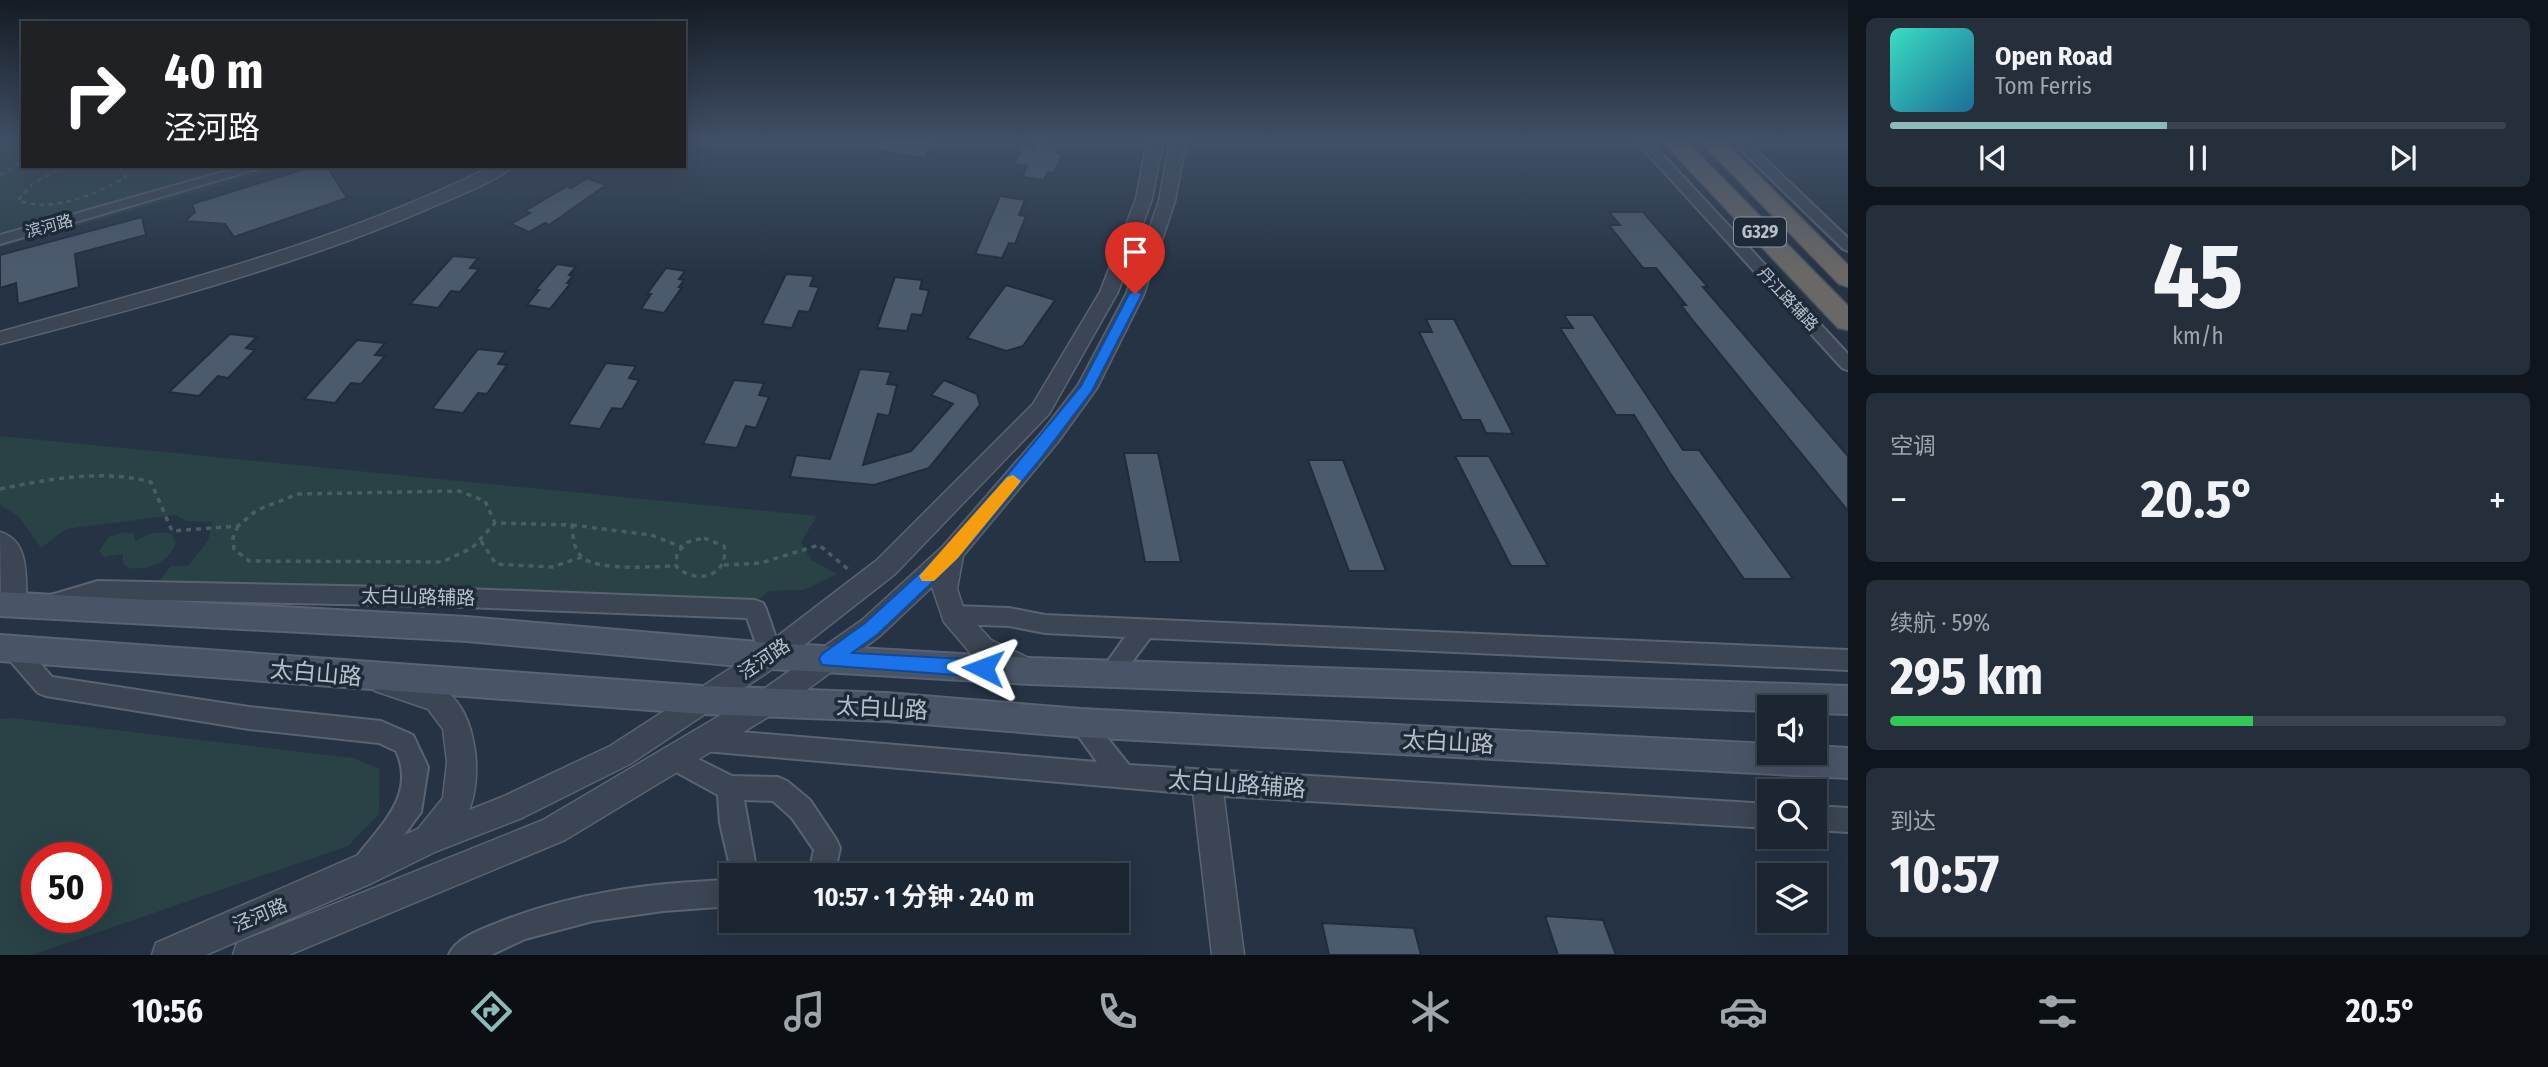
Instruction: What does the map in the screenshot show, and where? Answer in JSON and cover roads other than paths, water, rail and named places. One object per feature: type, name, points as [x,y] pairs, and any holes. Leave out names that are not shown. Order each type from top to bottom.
[{"type":"highway","name":"G329","points":[[1716,186],[1848,322]]},
{"type":"highway","name":"G329","points":[[1755,186],[1848,279]]},
{"type":"main road","points":[[16,606],[467,629],[771,656],[1031,671],[1848,700]]},
{"type":"main road","name":"太白山路","points":[[7,649],[703,700],[886,707],[1081,723],[1848,763]]},
{"type":"street","name":"滨河路","points":[[0,240],[191,186]]},
{"type":"street","points":[[0,338],[261,264],[396,216],[462,186]]},
{"type":"street","name":"泾河路","points":[[168,955],[361,872],[428,840],[511,808],[620,755],[771,656],[886,567],[1041,409],[1109,292],[1147,186]]},
{"type":"street","name":"泾河路","points":[[249,955],[554,830],[768,702],[871,628],[952,553],[1050,437],[1087,388],[1135,294],[1170,186]]},
{"type":"street","name":"丹江路辅路","points":[[1683,186],[1848,364]]},
{"type":"street","points":[[1785,186],[1848,246]]},
{"type":"street","points":[[0,541],[10,550],[16,606]]},
{"type":"street","points":[[952,553],[944,589],[953,615],[982,648],[1031,671]]},
{"type":"street","name":"太白山路辅路","points":[[16,606],[98,590],[439,597],[755,609],[771,656]]},
{"type":"street","points":[[953,615],[1009,617],[1045,624],[1848,660]]},
{"type":"street","points":[[1109,675],[1145,628]]},
{"type":"street","points":[[7,649],[46,686],[249,718],[381,732],[405,743],[416,767],[408,812],[361,872]]},
{"type":"street","points":[[366,677],[437,699],[457,725],[461,762],[457,803],[428,840]]},
{"type":"street","points":[[1081,723],[1122,775]]},
{"type":"street","name":"太白山路辅路","points":[[705,740],[1207,783],[1757,815]]},
{"type":"street","points":[[674,758],[730,788],[778,789],[801,809],[827,848],[824,863]]},
{"type":"street","points":[[1207,783],[1228,955]]},
{"type":"street","points":[[730,788],[733,823],[742,863]]},
{"type":"street","points":[[1827,819],[1848,820]]},
{"type":"street","points":[[463,955],[493,937],[585,908],[719,893]]}]
